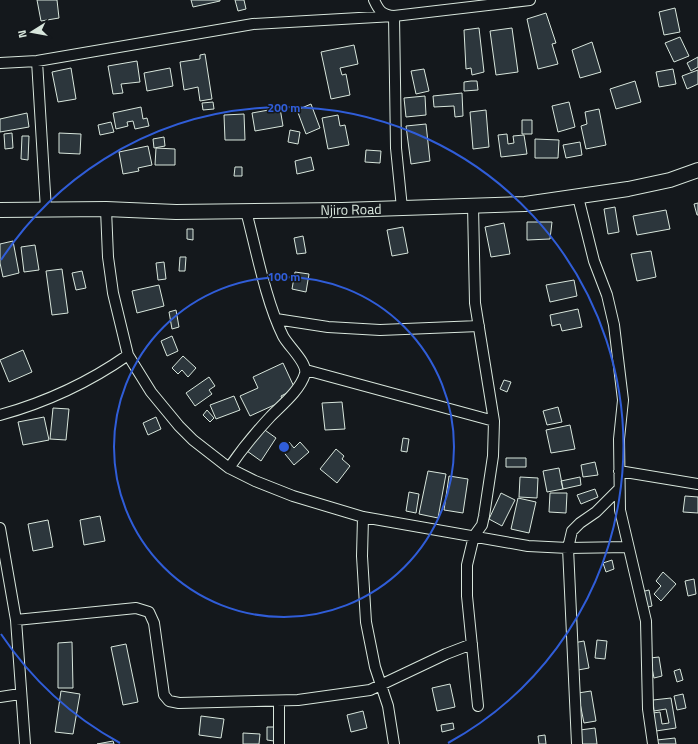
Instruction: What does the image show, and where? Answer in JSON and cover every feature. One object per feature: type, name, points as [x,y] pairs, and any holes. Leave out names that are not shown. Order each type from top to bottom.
[{"type":"street","points":[[374,0],[379,11],[385,15],[394,16]]},
{"type":"street","points":[[0,63],[37,62],[253,24],[394,16],[530,0]]},
{"type":"street","points":[[394,16],[396,148],[402,208]]},
{"type":"street","points":[[37,62],[46,210]]},
{"type":"street","name":"Njiro Road","points":[[0,210],[106,209],[176,212],[525,204],[628,189],[670,180],[698,170]]},
{"type":"street","points":[[578,197],[594,261],[607,295],[614,325],[623,400],[619,439],[618,490],[620,510],[646,621],[648,709],[653,744]]},
{"type":"street","points":[[473,205],[474,275],[478,326],[494,422],[493,456],[482,525],[474,536],[467,565],[467,596],[478,706]]},
{"type":"street","points":[[106,209],[108,257],[112,293],[128,355],[151,392],[179,426],[229,468],[293,496],[363,517],[474,536],[503,543],[568,548],[628,547]]},
{"type":"street","points":[[229,468],[249,441],[292,394],[302,381],[306,370],[304,363],[286,342],[276,318],[246,211]]},
{"type":"street","points":[[276,318],[328,327],[365,329],[403,330],[478,326]]},
{"type":"street","points":[[0,415],[50,399],[85,383],[128,355]]},
{"type":"street","points":[[306,370],[494,422]]},
{"type":"street","points":[[619,471],[698,484]]},
{"type":"street","points":[[578,744],[568,548],[572,531],[580,523],[596,512],[618,490]]},
{"type":"street","points":[[363,517],[362,556],[366,622],[375,667],[388,706],[394,744]]},
{"type":"street","points":[[0,528],[5,580],[16,620],[20,694],[25,744]]},
{"type":"street","points":[[16,620],[136,608],[149,612],[154,623],[162,687],[166,699],[179,703],[279,700],[355,693],[381,686],[446,654],[472,644]]},
{"type":"street","points":[[0,698],[20,694]]},
{"type":"street","points":[[279,700],[279,744]]},
{"type":"building","points":[[37,0],[57,0],[59,18],[41,21]]},
{"type":"building","points":[[191,0],[220,0],[220,1],[193,7]]},
{"type":"building","points":[[235,0],[244,0],[246,9],[238,11]]},
{"type":"building","points":[[675,8],[680,32],[664,35],[659,12]]},
{"type":"building","points":[[546,13],[556,43],[552,44],[558,64],[538,69],[527,19]]},
{"type":"building","points":[[479,28],[484,72],[472,75],[471,68],[466,69],[464,30]]},
{"type":"building","points":[[512,28],[518,72],[496,75],[490,31]]},
{"type":"building","points":[[680,37],[689,56],[674,62],[665,43]]},
{"type":"building","points":[[592,42],[601,72],[580,78],[572,50]]},
{"type":"building","points":[[354,45],[358,64],[340,68],[342,75],[346,74],[350,95],[331,99],[321,52]]},
{"type":"building","points":[[205,54],[212,99],[200,101],[198,87],[184,90],[180,62],[200,59],[200,55]]},
{"type":"building","points":[[698,57],[698,67],[691,71],[687,63]]},
{"type":"building","points":[[137,61],[140,82],[121,84],[123,93],[113,94],[108,66]]},
{"type":"building","points":[[71,68],[76,99],[58,102],[52,72]]},
{"type":"building","points":[[170,68],[173,86],[147,91],[144,73]]},
{"type":"building","points":[[424,69],[429,91],[416,94],[411,71]]},
{"type":"building","points":[[673,69],[676,84],[659,87],[656,72]]},
{"type":"building","points":[[698,70],[698,84],[687,89],[682,76]]},
{"type":"building","points":[[477,81],[478,90],[464,91],[464,82]]},
{"type":"building","points":[[635,81],[641,102],[616,109],[610,89]]},
{"type":"building","points":[[462,93],[463,116],[455,117],[454,106],[434,107],[433,96]]},
{"type":"building","points":[[425,96],[426,115],[406,117],[404,98]]},
{"type":"building","points":[[213,102],[214,109],[203,110],[202,103]]},
{"type":"building","points":[[569,102],[575,127],[558,132],[552,106]]},
{"type":"building","points":[[311,104],[320,128],[306,134],[297,110]]},
{"type":"building","points":[[141,107],[143,119],[147,118],[149,126],[135,129],[133,121],[127,122],[128,126],[116,129],[113,113]]},
{"type":"building","points":[[280,108],[283,126],[255,131],[252,113]]},
{"type":"building","points":[[599,109],[606,145],[586,149],[581,126],[587,124],[585,112]]},
{"type":"building","points":[[486,110],[489,147],[473,149],[470,112]]},
{"type":"building","points":[[27,113],[29,127],[0,132],[0,119]]},
{"type":"building","points":[[244,114],[245,140],[225,140],[224,115]]},
{"type":"building","points":[[338,115],[340,126],[345,125],[349,145],[328,149],[322,118]]},
{"type":"building","points":[[522,120],[532,120],[532,134],[522,134]]},
{"type":"building","points":[[111,122],[114,132],[100,135],[98,125]]},
{"type":"building","points":[[426,124],[430,161],[411,164],[406,126]]},
{"type":"building","points":[[290,130],[300,132],[298,144],[288,142]]},
{"type":"building","points":[[12,133],[13,148],[5,149],[4,134]]},
{"type":"building","points":[[59,133],[81,134],[80,154],[59,153]]},
{"type":"building","points":[[507,134],[508,144],[514,143],[513,136],[524,135],[527,154],[501,157],[498,135]]},
{"type":"building","points":[[22,136],[29,136],[28,160],[21,159]]},
{"type":"building","points":[[164,137],[165,146],[154,148],[153,139]]},
{"type":"building","points":[[535,139],[559,140],[558,158],[535,158]]},
{"type":"building","points":[[580,142],[582,155],[566,158],[563,145]]},
{"type":"building","points":[[148,146],[152,165],[138,168],[139,171],[123,174],[119,152]]},
{"type":"building","points":[[156,148],[175,149],[175,165],[155,165]]},
{"type":"building","points":[[366,150],[381,151],[380,163],[365,162]]},
{"type":"building","points":[[311,157],[314,170],[297,174],[295,161]]},
{"type":"building","points":[[235,167],[242,167],[242,176],[234,176]]},
{"type":"building","points":[[698,203],[698,215],[697,215],[694,204]]},
{"type":"building","points":[[615,207],[619,232],[608,234],[604,209]]},
{"type":"building","points":[[666,210],[670,229],[637,235],[633,216]]},
{"type":"building","points":[[527,222],[552,222],[550,239],[527,240]]},
{"type":"building","points":[[504,223],[510,254],[491,257],[485,227]]},
{"type":"building","points":[[403,227],[408,253],[392,256],[387,230]]},
{"type":"building","points":[[187,229],[193,229],[193,240],[187,239]]},
{"type":"building","points":[[303,236],[306,253],[297,254],[294,238]]},
{"type":"building","points":[[13,241],[19,273],[3,277],[0,263],[0,244]]},
{"type":"building","points":[[35,245],[39,270],[24,272],[21,247]]},
{"type":"building","points":[[651,251],[656,277],[637,281],[631,254]]},
{"type":"building","points":[[180,257],[186,257],[185,271],[179,271]]},
{"type":"building","points":[[164,262],[166,279],[158,280],[156,263]]},
{"type":"building","points":[[62,269],[68,313],[52,315],[46,271]]},
{"type":"building","points":[[82,271],[86,288],[76,290],[72,273]]},
{"type":"building","points":[[295,272],[309,274],[306,292],[292,289]]},
{"type":"building","points":[[574,280],[577,296],[550,302],[546,285]]},
{"type":"building","points":[[159,285],[164,306],[137,313],[132,291]]},
{"type":"building","points":[[578,309],[582,327],[562,331],[560,324],[552,326],[550,315]]},
{"type":"building","points":[[176,310],[179,327],[172,329],[169,312]]},
{"type":"building","points":[[172,336],[178,351],[167,356],[161,341]]},
{"type":"building","points":[[23,350],[32,372],[9,382],[0,360]]},
{"type":"building","points":[[183,356],[196,368],[188,377],[182,370],[178,374],[172,368]]},
{"type":"building","points":[[283,363],[295,389],[281,396],[283,401],[250,416],[240,396],[258,388],[253,377]]},
{"type":"building","points":[[209,377],[215,386],[209,390],[212,394],[195,406],[186,393]]},
{"type":"building","points":[[504,380],[511,382],[507,392],[500,389]]},
{"type":"building","points":[[234,396],[240,410],[216,419],[210,405]]},
{"type":"building","points":[[342,402],[345,429],[325,430],[322,403]]},
{"type":"building","points":[[558,407],[562,422],[547,425],[543,411]]},
{"type":"building","points":[[53,408],[69,409],[66,440],[50,439]]},
{"type":"building","points":[[207,410],[214,418],[210,422],[203,415]]},
{"type":"building","points":[[44,417],[49,440],[23,445],[18,422]]},
{"type":"building","points":[[156,417],[161,429],[148,435],[143,423]]},
{"type":"building","points":[[570,425],[575,449],[551,453],[546,430]]},
{"type":"building","points":[[262,428],[276,438],[261,461],[247,451]]},
{"type":"building","points":[[403,438],[409,439],[407,452],[401,451]]},
{"type":"building","points":[[289,442],[294,448],[300,442],[309,452],[294,465],[281,449]]},
{"type":"building","points":[[336,449],[344,456],[342,459],[350,466],[337,483],[320,469]]},
{"type":"building","points":[[506,458],[526,458],[526,467],[506,467]]},
{"type":"building","points":[[595,462],[598,475],[583,477],[581,465]]},
{"type":"building","points":[[559,468],[563,489],[547,492],[543,471]]},
{"type":"building","points":[[428,471],[446,474],[438,518],[419,514]]},
{"type":"building","points":[[449,476],[468,479],[463,513],[444,510]]},
{"type":"building","points":[[520,477],[538,478],[537,498],[519,497]]},
{"type":"building","points":[[580,477],[581,485],[563,489],[561,481]]},
{"type":"building","points":[[595,489],[598,497],[581,504],[577,495]]},
{"type":"building","points":[[409,492],[419,494],[416,513],[406,511]]},
{"type":"building","points":[[501,493],[515,500],[502,526],[489,519]]},
{"type":"building","points":[[550,493],[567,493],[566,513],[549,512]]},
{"type":"building","points":[[685,496],[698,497],[698,513],[683,512]]},
{"type":"building","points":[[518,498],[536,502],[529,533],[511,529]]},
{"type":"building","points":[[100,516],[105,541],[84,545],[80,520]]},
{"type":"building","points":[[48,520],[53,547],[33,551],[28,524]]},
{"type":"building","points":[[612,560],[614,569],[606,572],[603,563]]},
{"type":"building","points":[[663,572],[676,584],[661,601],[654,594],[661,586],[656,581]]},
{"type":"building","points":[[694,579],[696,594],[688,596],[685,581]]},
{"type":"building","points":[[649,590],[652,606],[644,608],[641,592]]},
{"type":"building","points":[[597,640],[607,641],[605,659],[595,658]]},
{"type":"building","points":[[584,641],[589,668],[578,670],[573,643]]},
{"type":"building","points":[[72,642],[73,688],[58,688],[58,643]]},
{"type":"building","points":[[126,644],[138,702],[123,705],[111,647]]},
{"type":"building","points":[[659,657],[662,676],[654,678],[650,658]]},
{"type":"building","points":[[680,669],[683,680],[677,682],[674,671]]},
{"type":"building","points":[[450,684],[455,707],[437,711],[432,688]]},
{"type":"building","points":[[61,691],[80,694],[73,734],[55,732]]},
{"type":"building","points":[[591,691],[596,721],[584,723],[578,693]]},
{"type":"building","points":[[683,694],[686,708],[677,710],[674,696]]},
{"type":"building","points":[[671,698],[676,728],[656,731],[653,713],[660,712],[662,724],[669,723],[666,709],[654,711],[653,700]]},
{"type":"building","points":[[363,711],[367,728],[351,732],[347,715]]},
{"type":"building","points":[[201,716],[224,719],[221,738],[199,735]]},
{"type":"building","points":[[453,723],[454,729],[442,732],[441,725]]},
{"type":"building","points":[[267,727],[274,727],[274,741],[267,740]]},
{"type":"building","points":[[595,728],[597,744],[582,744],[580,730]]},
{"type":"building","points":[[243,733],[260,734],[259,744],[243,744]]},
{"type":"building","points":[[545,735],[546,744],[539,744],[538,736]]},
{"type":"building","points":[[675,738],[676,744],[658,744],[657,740]]},
{"type":"building","points":[[113,741],[114,744],[97,744]]}]
